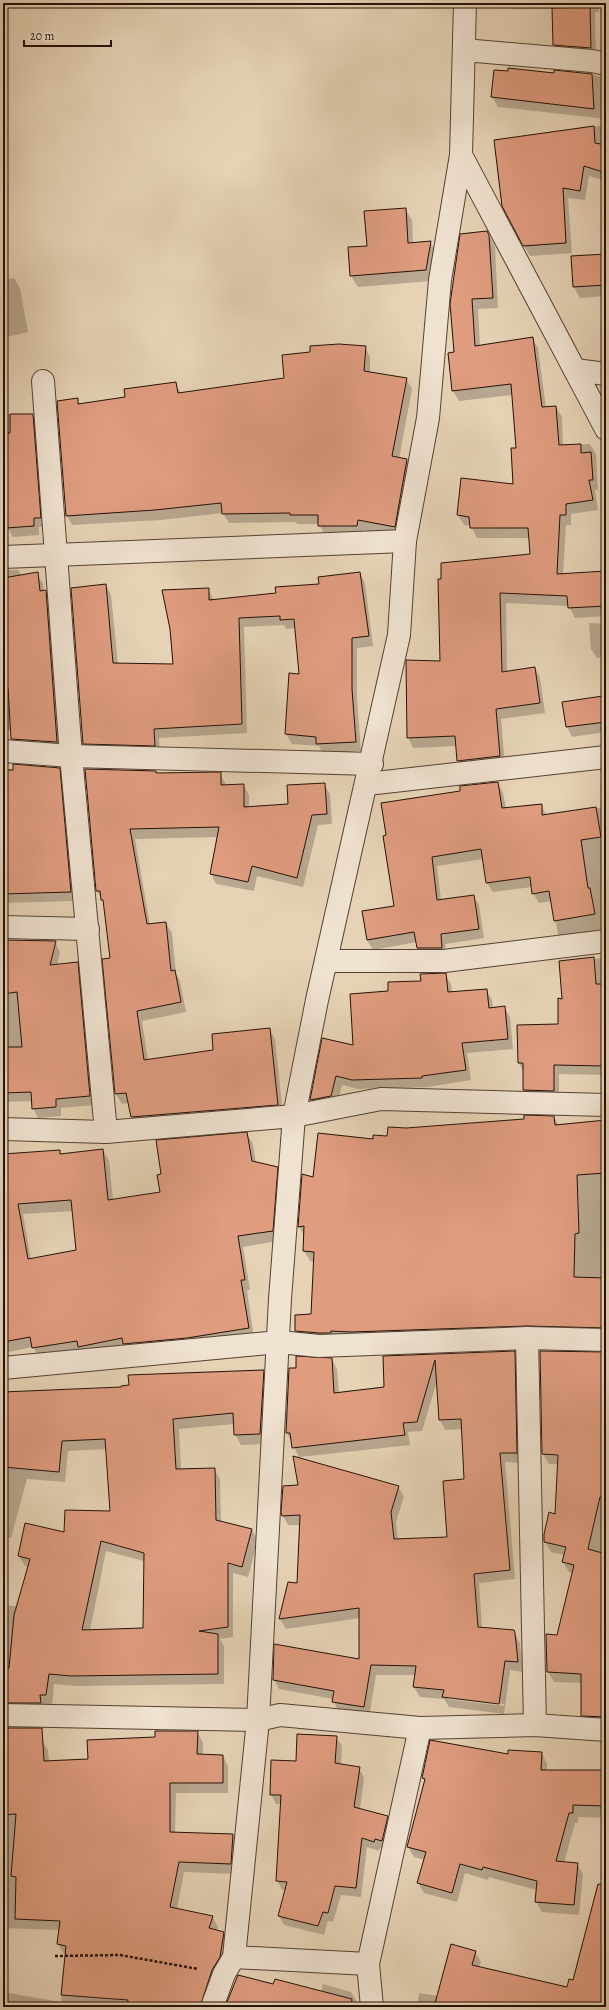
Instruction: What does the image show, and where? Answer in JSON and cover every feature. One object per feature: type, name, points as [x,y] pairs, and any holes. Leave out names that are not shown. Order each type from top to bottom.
[{"type":"street","points":[[212,2007],[229,1966],[258,1720],[280,1300],[294,1116],[326,961],[399,636],[405,541],[428,418],[440,280],[461,155],[465,3]]},
{"type":"street","points":[[464,50],[592,61],[606,64]]},
{"type":"street","points":[[461,155],[606,429]]},
{"type":"street","points":[[575,370],[606,374]]},
{"type":"street","points":[[43,381],[54,555],[106,1132]]},
{"type":"street","points":[[3,557],[405,541]]},
{"type":"street","points":[[3,751],[369,774],[606,757]]},
{"type":"street","points":[[3,927],[88,929]]},
{"type":"street","points":[[326,961],[444,962],[606,942]]},
{"type":"street","points":[[3,1129],[106,1132],[294,1116],[381,1099],[606,1105]]},
{"type":"street","points":[[527,1338],[535,1725]]},
{"type":"street","points":[[3,1368],[279,1342],[319,1346],[527,1338],[606,1340]]},
{"type":"street","points":[[3,1714],[258,1720],[280,1715],[420,1728],[535,1725],[606,1730]]},
{"type":"street","points":[[372,2007],[368,1964],[420,1728]]},
{"type":"street","points":[[229,1966],[368,1964]]},
{"type":"path","points":[[55,1956],[120,1955],[229,1966]]},
{"type":"building","points":[[590,7],[591,48],[553,45],[552,8]]},
{"type":"building","points":[[508,68],[554,73],[554,70],[592,74],[594,109],[491,97],[494,70],[508,71]]},
{"type":"building","points":[[594,126],[595,143],[606,145],[606,173],[584,166],[580,191],[563,188],[566,243],[523,246],[502,206],[494,140]]},
{"type":"building","points":[[406,208],[408,243],[431,241],[426,270],[350,276],[348,247],[367,246],[364,211]]},
{"type":"building","points":[[487,231],[489,235],[493,298],[472,299],[475,346],[533,337],[542,407],[556,406],[559,445],[581,444],[581,453],[591,452],[593,480],[589,480],[593,500],[566,504],[566,515],[560,515],[557,574],[606,571],[606,606],[568,608],[567,596],[500,593],[502,672],[535,667],[540,703],[496,709],[500,756],[457,761],[455,736],[407,738],[406,660],[440,661],[438,579],[441,579],[441,563],[530,554],[528,528],[470,528],[469,517],[457,515],[461,478],[513,484],[511,448],[516,448],[511,384],[452,391],[448,353],[454,352],[450,304],[460,234]]},
{"type":"building","points":[[606,254],[606,285],[573,287],[571,256]]},
{"type":"building","points":[[339,344],[366,346],[364,371],[407,378],[392,456],[407,459],[395,527],[358,520],[357,526],[318,526],[318,515],[290,515],[290,513],[222,514],[221,503],[155,510],[66,516],[57,401],[78,398],[78,404],[125,397],[124,389],[176,382],[178,393],[284,378],[282,355],[310,352],[310,346]]},
{"type":"building","points":[[10,414],[33,414],[41,518],[34,518],[34,526],[6,528],[5,497],[3,497],[3,433],[10,433]]},
{"type":"building","points":[[38,572],[40,591],[46,590],[57,742],[11,739],[8,688],[6,688],[3,662],[3,578]]},
{"type":"building","points":[[360,572],[369,636],[352,638],[352,689],[356,742],[316,744],[316,737],[285,734],[289,673],[299,674],[294,619],[280,620],[280,616],[239,618],[242,724],[154,729],[155,746],[83,744],[71,588],[106,584],[113,663],[173,664],[170,629],[162,590],[209,588],[209,600],[276,593],[275,587],[319,584],[318,577]]},
{"type":"building","points":[[603,696],[606,722],[566,727],[562,702]]},
{"type":"building","points":[[13,764],[60,768],[71,892],[3,894],[3,770],[13,770]]},
{"type":"building","points":[[85,769],[156,771],[156,773],[221,772],[221,785],[244,784],[244,807],[288,804],[287,785],[325,783],[327,814],[312,815],[297,878],[252,866],[248,882],[210,874],[219,827],[130,829],[147,924],[166,922],[171,971],[175,970],[181,1002],[137,1011],[144,1060],[213,1050],[212,1034],[270,1028],[278,1105],[131,1117],[126,1093],[115,1094],[102,959],[110,958],[103,900],[101,900],[100,891],[96,891]]},
{"type":"building","points":[[498,782],[502,808],[542,804],[542,815],[596,807],[601,837],[581,840],[588,888],[590,888],[595,914],[554,921],[549,891],[532,894],[530,877],[486,883],[481,849],[432,857],[437,900],[474,895],[479,929],[441,934],[442,948],[417,948],[414,932],[367,940],[362,911],[394,906],[383,836],[386,835],[381,803],[460,791],[460,786]]},
{"type":"building","points":[[3,940],[56,941],[50,965],[78,962],[90,1096],[56,1099],[56,1107],[32,1109],[31,1092],[3,1093],[3,1047],[22,1047],[17,992],[3,994]]},
{"type":"building","points":[[594,957],[596,984],[602,984],[603,1066],[554,1065],[554,1091],[523,1090],[523,1063],[518,1063],[517,1025],[558,1024],[558,998],[562,999],[559,961]]},
{"type":"building","points":[[446,973],[448,992],[487,989],[489,1008],[505,1006],[508,1039],[462,1043],[466,1070],[422,1076],[422,1078],[352,1080],[336,1076],[331,1096],[310,1100],[322,1038],[353,1045],[350,994],[388,991],[388,982],[421,981],[420,974]]},
{"type":"building","points":[[524,1115],[554,1116],[555,1125],[606,1120],[606,1173],[577,1175],[579,1233],[575,1234],[574,1277],[606,1278],[606,1328],[527,1326],[351,1332],[331,1331],[331,1333],[295,1331],[295,1315],[311,1314],[314,1252],[303,1251],[304,1226],[298,1227],[302,1174],[313,1177],[318,1133],[373,1139],[373,1135],[387,1136],[388,1127],[406,1128],[524,1119]]},
{"type":"building","points":[[247,1132],[252,1161],[278,1167],[273,1231],[238,1236],[245,1280],[241,1280],[249,1328],[187,1338],[123,1344],[122,1338],[78,1347],[77,1341],[32,1348],[30,1337],[3,1342],[3,1154],[60,1150],[60,1154],[103,1149],[108,1200],[160,1192],[157,1175],[161,1174],[156,1140]],"holes":[[[71,1200],[76,1250],[28,1259],[18,1204]]]},
{"type":"building","points":[[515,1351],[517,1453],[500,1453],[510,1570],[474,1574],[478,1627],[514,1630],[515,1633],[518,1662],[505,1661],[499,1704],[442,1697],[444,1690],[413,1687],[416,1666],[371,1665],[364,1707],[332,1702],[334,1691],[273,1680],[274,1644],[359,1659],[359,1608],[279,1619],[288,1582],[297,1583],[300,1515],[282,1516],[281,1512],[283,1486],[298,1485],[293,1456],[399,1486],[391,1512],[394,1539],[447,1537],[443,1481],[464,1479],[461,1419],[439,1420],[435,1360],[417,1422],[403,1423],[405,1435],[292,1448],[290,1433],[286,1433],[289,1368],[296,1368],[296,1356],[332,1358],[334,1393],[384,1387],[383,1356]]},
{"type":"building","points":[[540,1351],[606,1352],[606,1497],[600,1497],[588,1549],[606,1554],[606,1717],[581,1716],[581,1674],[547,1672],[546,1634],[557,1635],[574,1565],[562,1562],[566,1547],[544,1542],[544,1534],[549,1512],[555,1514],[558,1455],[542,1454]]},
{"type":"building","points":[[264,1370],[260,1434],[234,1435],[233,1413],[173,1419],[176,1469],[215,1468],[216,1520],[252,1529],[242,1567],[228,1563],[228,1627],[199,1631],[218,1634],[218,1674],[71,1676],[49,1674],[46,1695],[40,1695],[41,1703],[3,1703],[3,1669],[9,1668],[14,1615],[30,1559],[18,1556],[25,1523],[64,1532],[65,1510],[110,1511],[105,1439],[62,1441],[59,1472],[3,1467],[3,1392],[121,1387],[129,1385],[128,1375]],"holes":[[[101,1541],[144,1553],[143,1628],[82,1630]]]},
{"type":"building","points":[[3,1728],[42,1728],[44,1761],[88,1759],[87,1740],[155,1737],[155,1731],[198,1731],[197,1754],[223,1755],[223,1783],[170,1783],[170,1832],[233,1834],[231,1864],[179,1862],[170,1907],[213,1916],[209,1928],[224,1932],[220,1957],[212,1970],[200,2007],[127,2007],[128,2000],[61,1995],[66,1946],[57,1944],[60,1921],[15,1919],[16,1877],[11,1876],[16,1814],[3,1815]]},
{"type":"building","points":[[297,1734],[337,1736],[335,1763],[360,1767],[354,1807],[388,1816],[382,1841],[375,1839],[374,1842],[362,1838],[356,1888],[335,1886],[328,1913],[323,1912],[318,1926],[278,1916],[287,1882],[276,1881],[281,1795],[270,1795],[271,1760],[296,1761]]},
{"type":"building","points":[[430,1740],[508,1754],[508,1750],[542,1752],[541,1770],[606,1770],[606,1806],[573,1805],[573,1813],[569,1813],[556,1861],[578,1863],[574,1905],[535,1902],[537,1881],[483,1867],[482,1870],[460,1864],[452,1893],[417,1883],[426,1852],[407,1847],[425,1779],[422,1778]]},
{"type":"building","points":[[598,1884],[606,1885],[606,2007],[434,2007],[451,1944],[476,1951],[472,1965],[567,1987],[569,1979],[573,1980]]},
{"type":"building","points":[[238,1975],[273,1984],[275,1979],[352,1999],[351,2007],[225,2007]]}]
